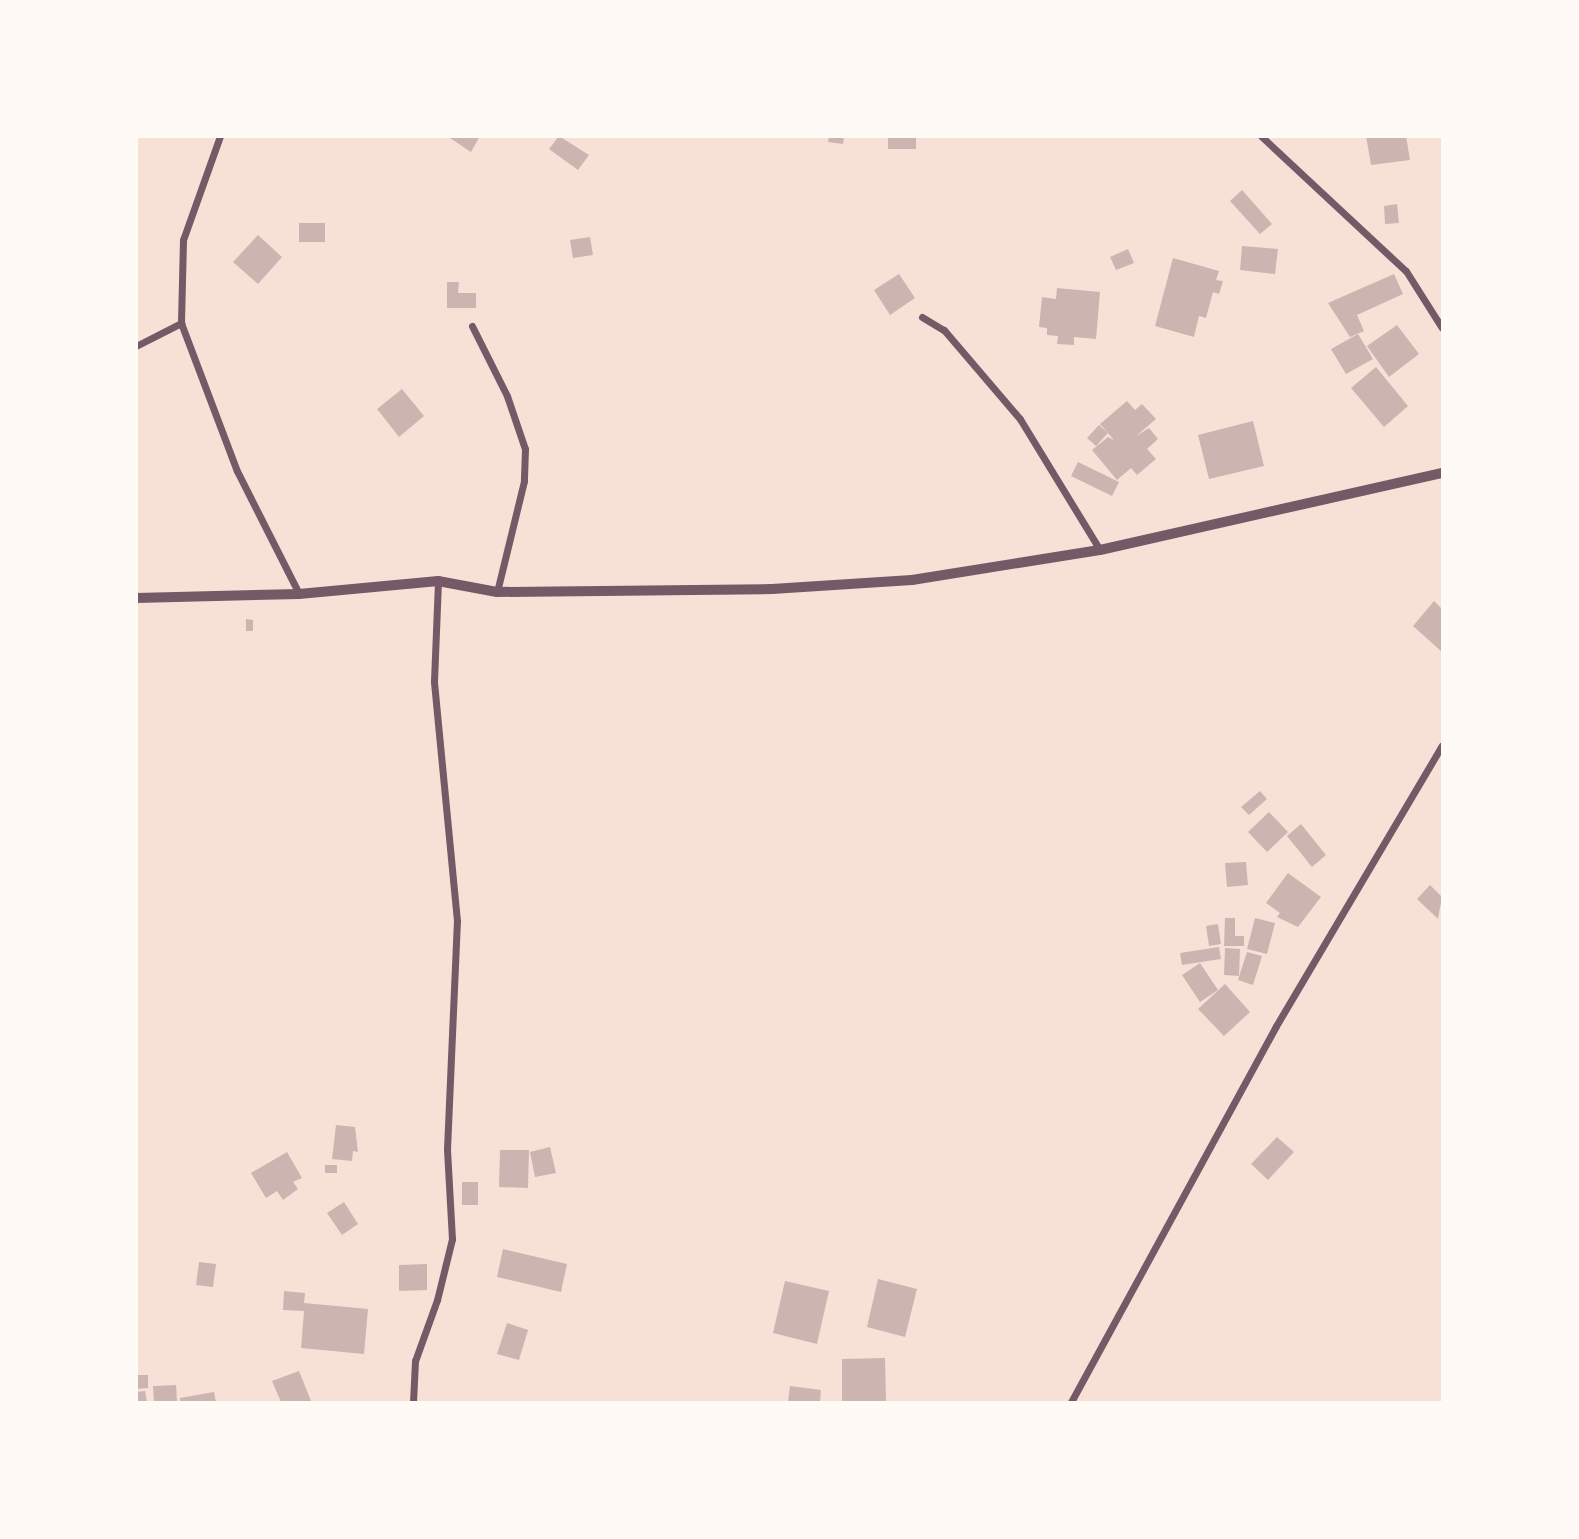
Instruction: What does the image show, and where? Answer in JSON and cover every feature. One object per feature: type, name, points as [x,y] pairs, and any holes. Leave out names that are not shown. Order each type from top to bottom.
[{"type":"street","points":[[220,136],[183,240],[181,323],[237,471],[299,594]]},
{"type":"street","points":[[1261,136],[1406,271],[1443,328]]},
{"type":"street","points":[[922,317],[944,330],[1020,419],[1100,550]]},
{"type":"street","points":[[136,346],[181,323]]},
{"type":"street","points":[[471,326],[507,396],[526,449],[524,481],[497,592]]},
{"type":"street","points":[[136,598],[299,594],[438,581],[497,592],[772,589],[912,580],[1100,550],[1443,473]]},
{"type":"street","points":[[413,1402],[415,1361],[437,1300],[452,1239],[447,1149],[457,922],[434,681],[438,581]]},
{"type":"street","points":[[1071,1402],[1276,1026],[1443,746]]},
{"type":"building","points":[[447,136],[480,136],[471,152]]},
{"type":"building","points":[[559,136],[589,155],[578,170],[549,149]]},
{"type":"building","points":[[829,136],[844,136],[843,144],[828,142]]},
{"type":"building","points":[[888,136],[916,136],[916,149],[888,149]]},
{"type":"building","points":[[1366,136],[1406,136],[1410,160],[1371,165]]},
{"type":"building","points":[[1242,190],[1272,224],[1260,234],[1230,201]]},
{"type":"building","points":[[1397,204],[1399,223],[1385,224],[1384,206]]},
{"type":"building","points":[[299,223],[325,223],[325,242],[299,242]]},
{"type":"building","points":[[258,235],[282,257],[258,284],[233,262]]},
{"type":"building","points":[[590,237],[593,255],[573,258],[570,240]]},
{"type":"building","points":[[1242,246],[1278,249],[1275,274],[1240,270]]},
{"type":"building","points":[[1128,249],[1134,263],[1116,270],[1110,257]]},
{"type":"building","points":[[1173,258],[1219,271],[1216,280],[1223,281],[1219,294],[1213,292],[1206,318],[1199,316],[1194,337],[1155,326]]},
{"type":"building","points":[[899,274],[915,298],[890,315],[874,290]]},
{"type":"building","points":[[1394,274],[1403,294],[1357,315],[1364,331],[1350,337],[1328,303]]},
{"type":"building","points":[[447,282],[459,282],[458,293],[476,293],[476,308],[447,308]]},
{"type":"building","points":[[1057,288],[1100,292],[1096,339],[1074,337],[1074,345],[1057,344],[1058,336],[1047,335],[1047,328],[1039,327],[1042,297],[1056,299]]},
{"type":"building","points":[[1397,325],[1419,354],[1389,377],[1367,346]]},
{"type":"building","points":[[1358,334],[1373,359],[1346,374],[1331,349]]},
{"type":"building","points":[[1376,367],[1408,406],[1384,427],[1351,388]]},
{"type":"building","points":[[402,389],[424,416],[399,437],[377,409]]},
{"type":"building","points":[[1127,401],[1135,410],[1142,404],[1156,419],[1136,436],[1149,428],[1158,439],[1147,449],[1156,459],[1137,475],[1131,468],[1117,480],[1092,450],[1108,437],[1114,440],[1100,424]]},
{"type":"building","points":[[1253,421],[1264,466],[1209,479],[1198,435]]},
{"type":"building","points":[[1099,425],[1108,433],[1096,446],[1087,438]]},
{"type":"building","points":[[1078,462],[1119,482],[1112,496],[1071,476]]},
{"type":"building","points":[[1434,601],[1442,609],[1442,652],[1413,626]]},
{"type":"building","points":[[246,619],[253,620],[253,631],[246,631]]},
{"type":"building","points":[[1260,791],[1267,799],[1249,815],[1241,807]]},
{"type":"building","points":[[1269,812],[1288,832],[1267,852],[1248,832]]},
{"type":"building","points":[[1301,824],[1326,855],[1312,867],[1287,836]]},
{"type":"building","points":[[1246,862],[1248,885],[1227,887],[1225,863]]},
{"type":"building","points":[[1288,873],[1321,897],[1298,927],[1277,917],[1280,913],[1266,903]]},
{"type":"building","points":[[1430,885],[1442,897],[1438,919],[1417,899]]},
{"type":"building","points":[[1225,918],[1235,918],[1235,936],[1244,936],[1244,946],[1224,946]]},
{"type":"building","points":[[1255,918],[1275,923],[1267,954],[1247,949]]},
{"type":"building","points":[[1218,924],[1221,944],[1209,946],[1206,926]]},
{"type":"building","points":[[1219,947],[1221,959],[1182,965],[1180,953]]},
{"type":"building","points":[[1225,948],[1240,949],[1239,976],[1224,975]]},
{"type":"building","points":[[1247,952],[1262,956],[1253,985],[1238,980]]},
{"type":"building","points":[[1200,963],[1218,990],[1200,1002],[1182,975]]},
{"type":"building","points":[[1225,984],[1250,1012],[1224,1036],[1198,1009]]},
{"type":"building","points":[[336,1125],[355,1127],[358,1152],[353,1151],[352,1161],[332,1159]]},
{"type":"building","points":[[1277,1137],[1294,1152],[1268,1180],[1251,1164]]},
{"type":"building","points":[[550,1147],[556,1173],[535,1177],[530,1152]]},
{"type":"building","points":[[500,1150],[529,1150],[528,1188],[499,1187]]},
{"type":"building","points":[[287,1152],[302,1178],[293,1182],[298,1189],[283,1200],[277,1191],[266,1198],[251,1173]]},
{"type":"building","points":[[325,1165],[337,1165],[337,1173],[325,1173]]},
{"type":"building","points":[[462,1182],[478,1182],[478,1205],[462,1205]]},
{"type":"building","points":[[344,1202],[358,1224],[342,1235],[327,1213]]},
{"type":"building","points":[[503,1249],[567,1264],[561,1292],[497,1277]]},
{"type":"building","points":[[199,1262],[216,1264],[213,1287],[196,1285]]},
{"type":"building","points":[[427,1264],[427,1290],[399,1291],[399,1265]]},
{"type":"building","points":[[878,1279],[917,1289],[905,1337],[867,1327]]},
{"type":"building","points":[[785,1281],[829,1291],[817,1344],[773,1333]]},
{"type":"building","points":[[284,1291],[305,1293],[304,1303],[368,1309],[364,1354],[301,1348],[304,1311],[283,1310]]},
{"type":"building","points":[[507,1323],[528,1330],[519,1360],[497,1354]]},
{"type":"building","points":[[885,1358],[886,1402],[842,1402],[842,1359]]},
{"type":"building","points":[[299,1371],[311,1401],[281,1402],[272,1381]]},
{"type":"building","points":[[136,1375],[148,1375],[148,1388],[136,1389]]},
{"type":"building","points":[[176,1385],[177,1402],[154,1402],[153,1386]]},
{"type":"building","points":[[790,1386],[821,1390],[820,1402],[788,1402]]},
{"type":"building","points":[[145,1391],[147,1402],[136,1402],[136,1392]]},
{"type":"building","points":[[214,1392],[216,1402],[180,1402],[180,1398]]}]
